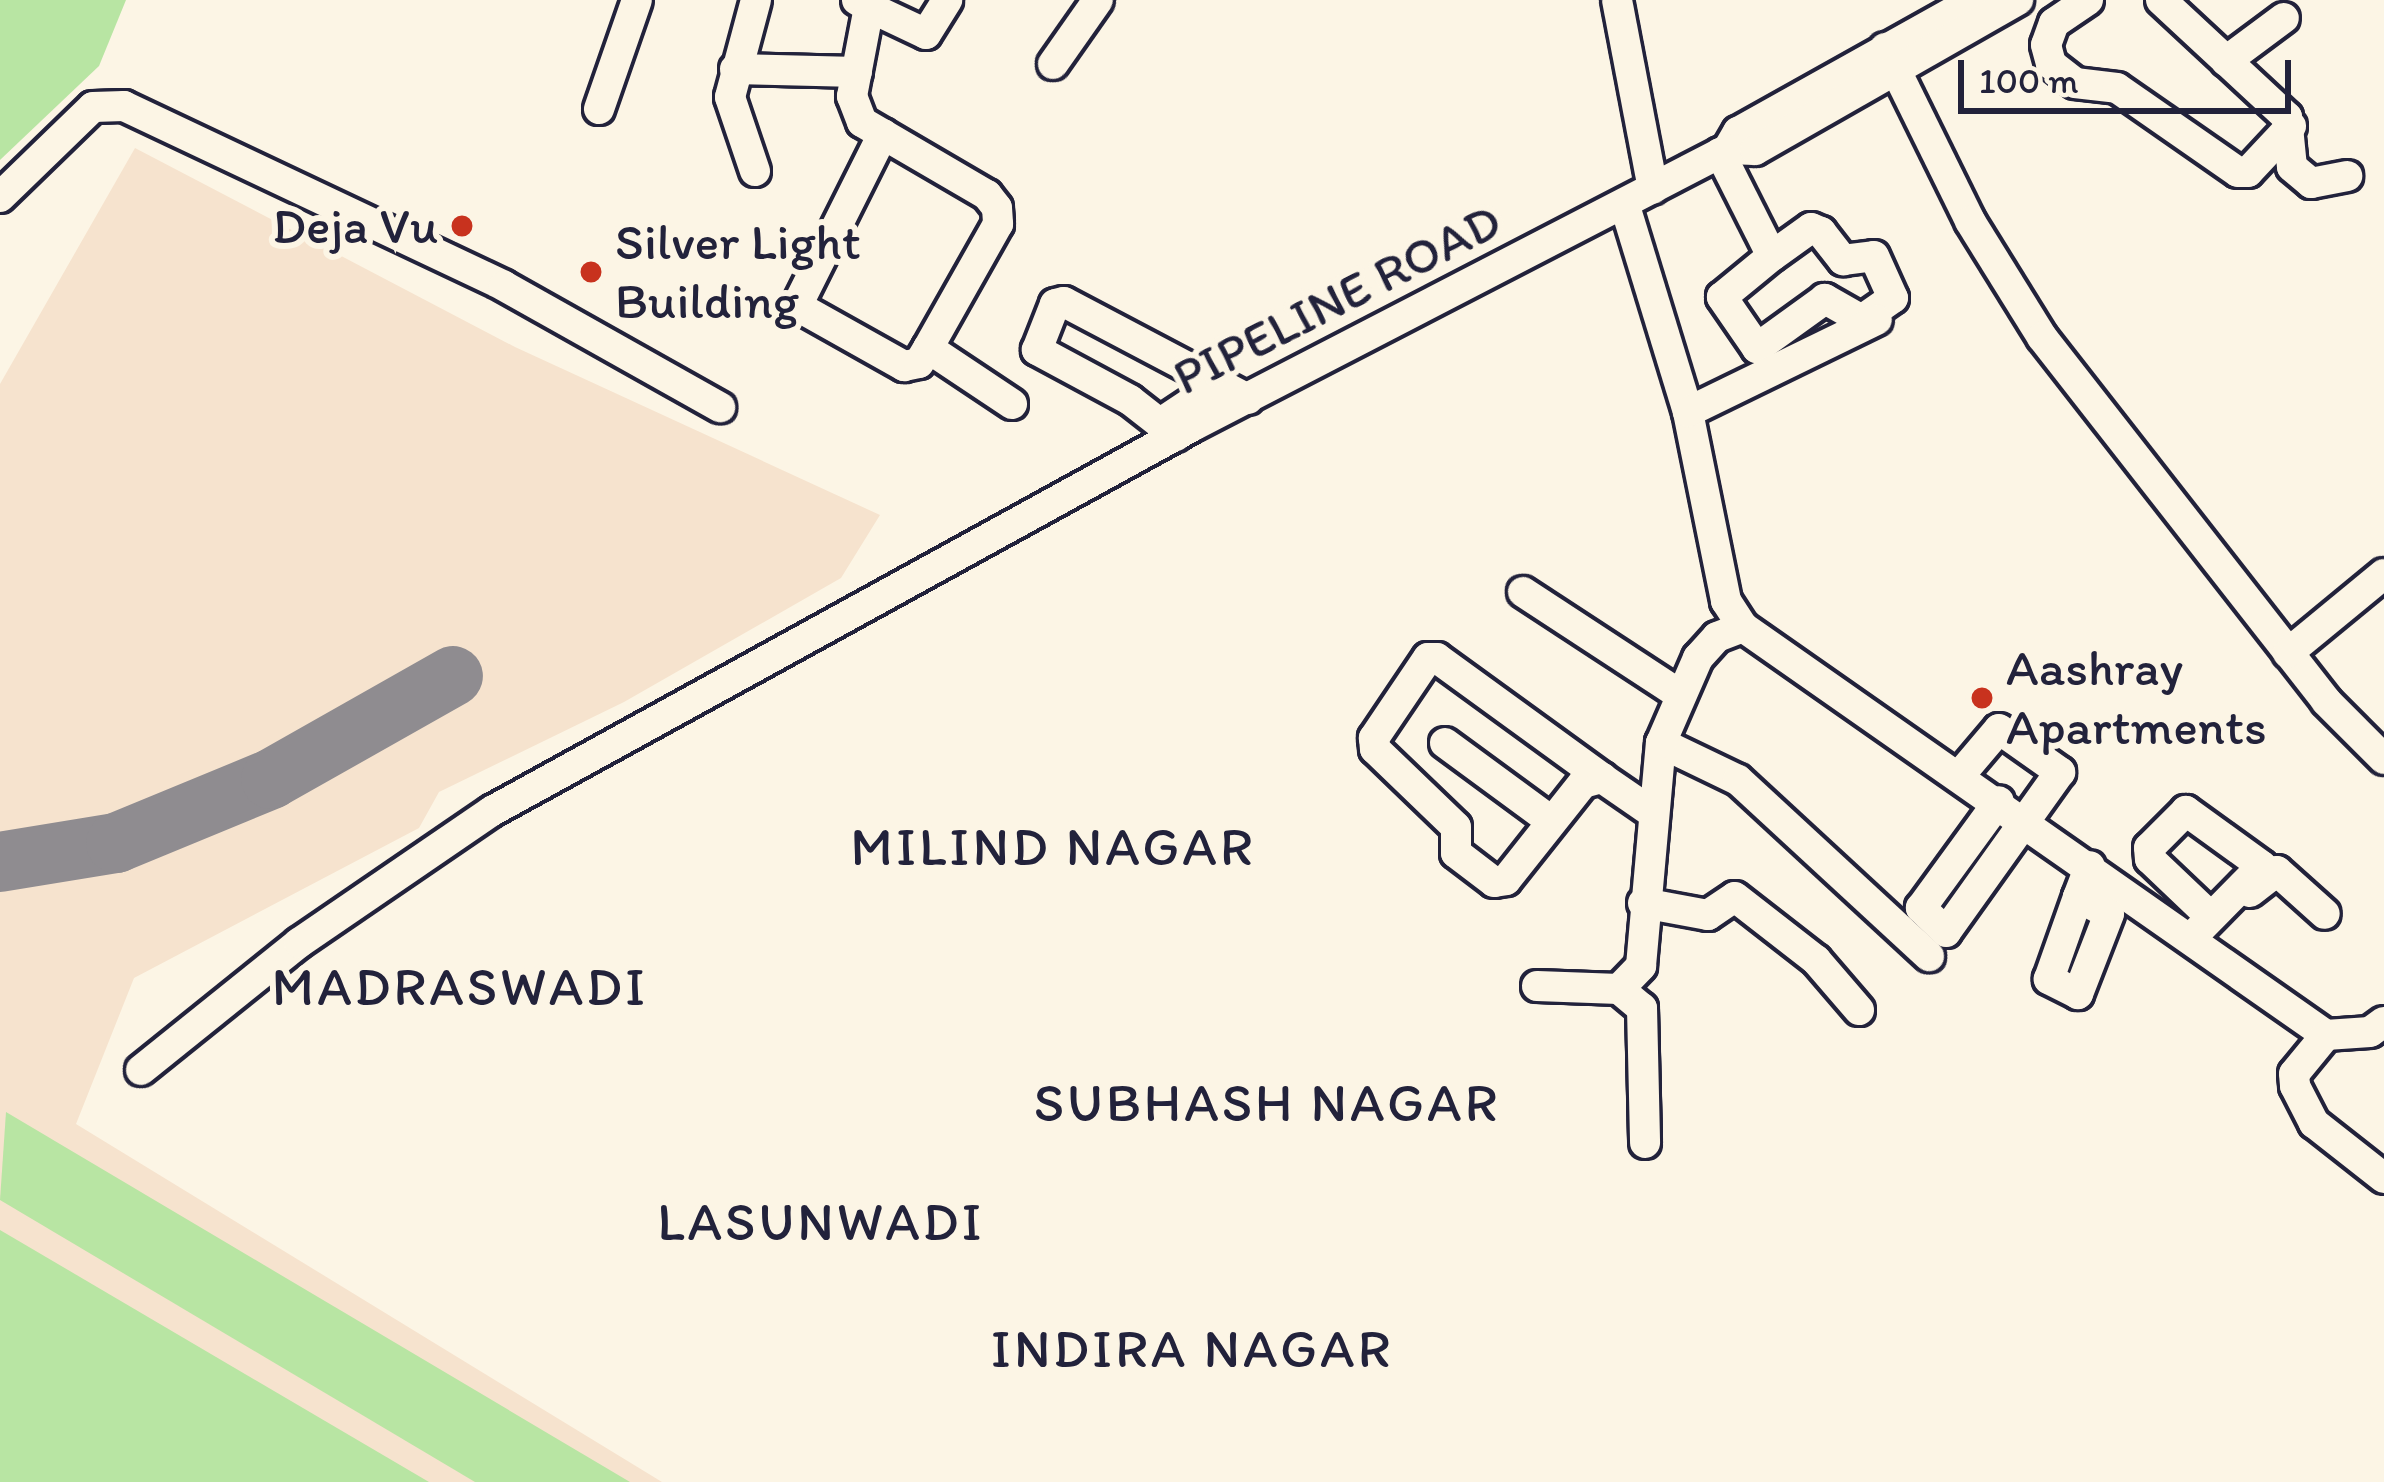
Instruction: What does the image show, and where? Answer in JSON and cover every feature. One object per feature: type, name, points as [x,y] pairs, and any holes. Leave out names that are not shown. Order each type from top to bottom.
[{"type":"street","points":[[599,109],[637,0]]},
{"type":"street","points":[[755,171],[733,115],[735,69],[756,0]]},
{"type":"street","points":[[883,134],[796,306],[904,366],[919,363],[928,348],[998,224],[997,208],[855,111],[863,3],[926,34],[947,0]]},
{"type":"street","points":[[1053,64],[1099,0]]},
{"type":"street","points":[[1109,0],[1125,0]]},
{"type":"street","points":[[1617,0],[1652,190]]},
{"type":"street","name":"PIPELINE ROAD","points":[[141,1070],[298,943],[492,811],[991,536],[1176,424],[1248,399],[1724,151],[1755,149],[1974,0]]},
{"type":"street","name":"PIPELINE ROAD","points":[[1890,58],[2018,0]]},
{"type":"street","points":[[2161,0],[2291,126],[2292,167],[2311,183],[2348,176]]},
{"type":"street","points":[[2070,5],[2048,38],[2051,64],[2075,83],[2117,88],[2238,172],[2248,172],[2291,126]]},
{"type":"street","points":[[2226,61],[2284,18]]},
{"type":"street","points":[[1890,58],[1970,221],[2042,337],[2378,744]]},
{"type":"street","points":[[735,69],[857,72]]},
{"type":"street","points":[[0,197],[93,107],[124,106],[505,286],[720,407]]},
{"type":"street","points":[[1724,151],[1772,256]]},
{"type":"street","points":[[1625,206],[1688,412],[1726,601],[1743,627],[1960,776],[2023,829],[2200,932],[2326,1035],[2380,1034]]},
{"type":"street","points":[[1811,228],[1821,232],[1843,260],[1874,256],[1892,298],[1862,320],[1825,299],[1757,348],[1722,297],[1772,256],[1811,228]]},
{"type":"street","points":[[1219,383],[1176,424],[1037,350],[1055,304],[1064,302],[1219,383],[1248,399]]},
{"type":"street","points":[[1688,412],[1903,308]]},
{"type":"street","points":[[928,348],[1012,404]]},
{"type":"street","points":[[2307,661],[2384,574]]},
{"type":"street","points":[[1523,592],[1679,694]]},
{"type":"street","points":[[1619,989],[1641,966],[1650,812],[1661,742],[1679,694],[1717,638],[1743,627]]},
{"type":"street","points":[[1602,778],[1583,783],[1506,880],[1494,883],[1456,853],[1456,827],[1375,748],[1374,738],[1428,658],[1602,778],[1650,812]]},
{"type":"street","points":[[1960,776],[1999,729],[2059,767],[2023,829],[1946,932],[1922,908],[1994,808]]},
{"type":"street","points":[[1661,742],[1738,781],[1929,956]]},
{"type":"street","points":[[1445,743],[1551,821]]},
{"type":"street","points":[[2078,897],[2090,866]]},
{"type":"street","points":[[2200,932],[2277,871],[2325,914]]},
{"type":"street","points":[[1643,903],[1708,915],[1735,897],[1816,960],[1859,1010]]},
{"type":"street","points":[[1538,986],[1619,989],[1642,1007],[1645,1143]]},
{"type":"street","points":[[2326,1035],[2294,1074],[2295,1086],[2314,1123],[2366,1172],[2384,1178]]},
{"type":"shaded area","points":[[135,148],[515,347],[880,515],[841,578],[624,702],[439,792],[419,828],[134,978],[76,1124],[662,1482],[0,1482],[0,384]]},
{"type":"green space","points":[[0,0],[126,0],[99,66],[0,160]]},
{"type":"green space","points":[[6,1112],[630,1482],[475,1482],[0,1200]]},
{"type":"green space","points":[[0,1230],[429,1482],[0,1482]]},
{"type":"taxiway","points":[[0,862],[116,843],[271,779],[453,676]]},
{"type":"place","name":"Deja Vu","points":[[462,226]]},
{"type":"place","name":"Silver Light Building","points":[[591,272]]},
{"type":"place","name":"Aashray Apartments","points":[[1982,698]]},
{"type":"district","name":"MILIND NAGAR","points":[[1053,847]]},
{"type":"district","name":"MADRASWADI","points":[[460,987]]},
{"type":"district","name":"SUBHASH NAGAR","points":[[1267,1103]]},
{"type":"district","name":"LASUNWADI","points":[[821,1222]]},
{"type":"district","name":"INDIRA NAGAR","points":[[1192,1349]]}]
